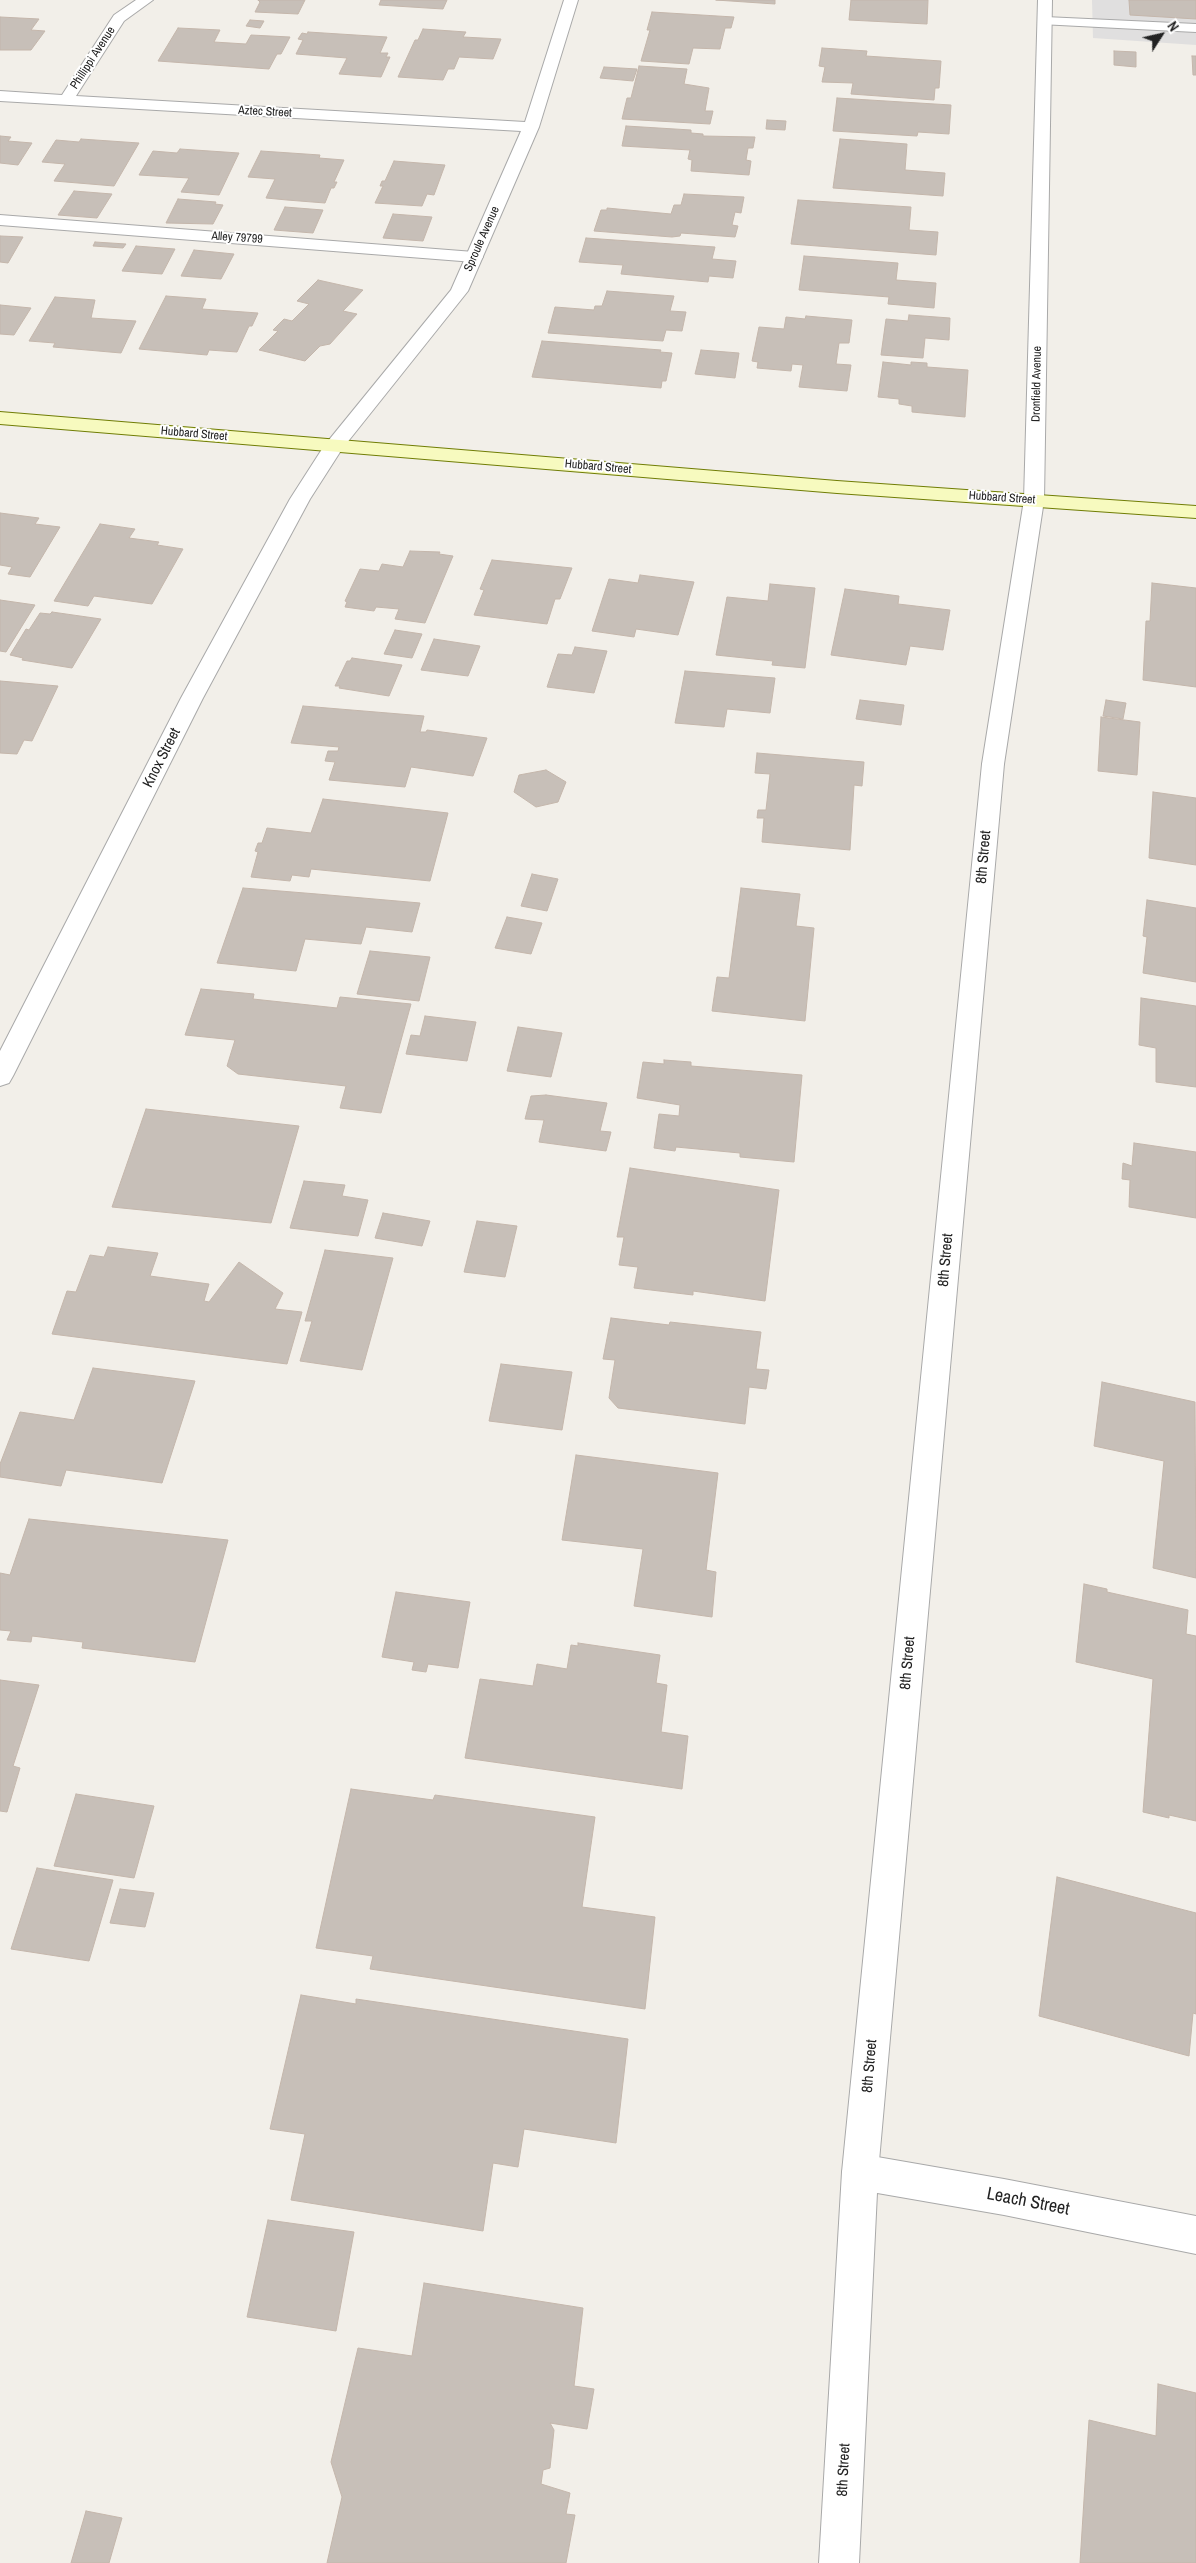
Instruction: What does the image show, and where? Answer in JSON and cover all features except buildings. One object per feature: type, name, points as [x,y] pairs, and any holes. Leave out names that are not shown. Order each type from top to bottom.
[{"type":"main road","name":"Hubbard Street","points":[[0,418],[837,487],[1196,512]]},
{"type":"street","name":"Phillippi Avenue","points":[[66,100],[119,18],[146,0]]},
{"type":"street","name":"Sproule Avenue","points":[[334,446],[459,291],[531,128],[571,0]]},
{"type":"street","name":"Dronfield Avenue","points":[[993,764],[1034,500],[1045,0]]},
{"type":"street","points":[[1045,21],[1196,28]]},
{"type":"street","name":"Aztec Street","points":[[0,96],[531,128]]},
{"type":"street","name":"Alley 79799","points":[[0,220],[474,256]]},
{"type":"street","name":"Knox Street","points":[[0,1076],[192,698],[300,499],[334,446]]},
{"type":"street","name":"8th Street","points":[[838,2563],[860,2172],[993,764]]},
{"type":"street","name":"Leach Street","points":[[860,2172],[1004,2197],[1196,2235]]},
{"type":"shaded area","points":[[1092,0],[1196,0],[1196,45],[1093,38]]}]
